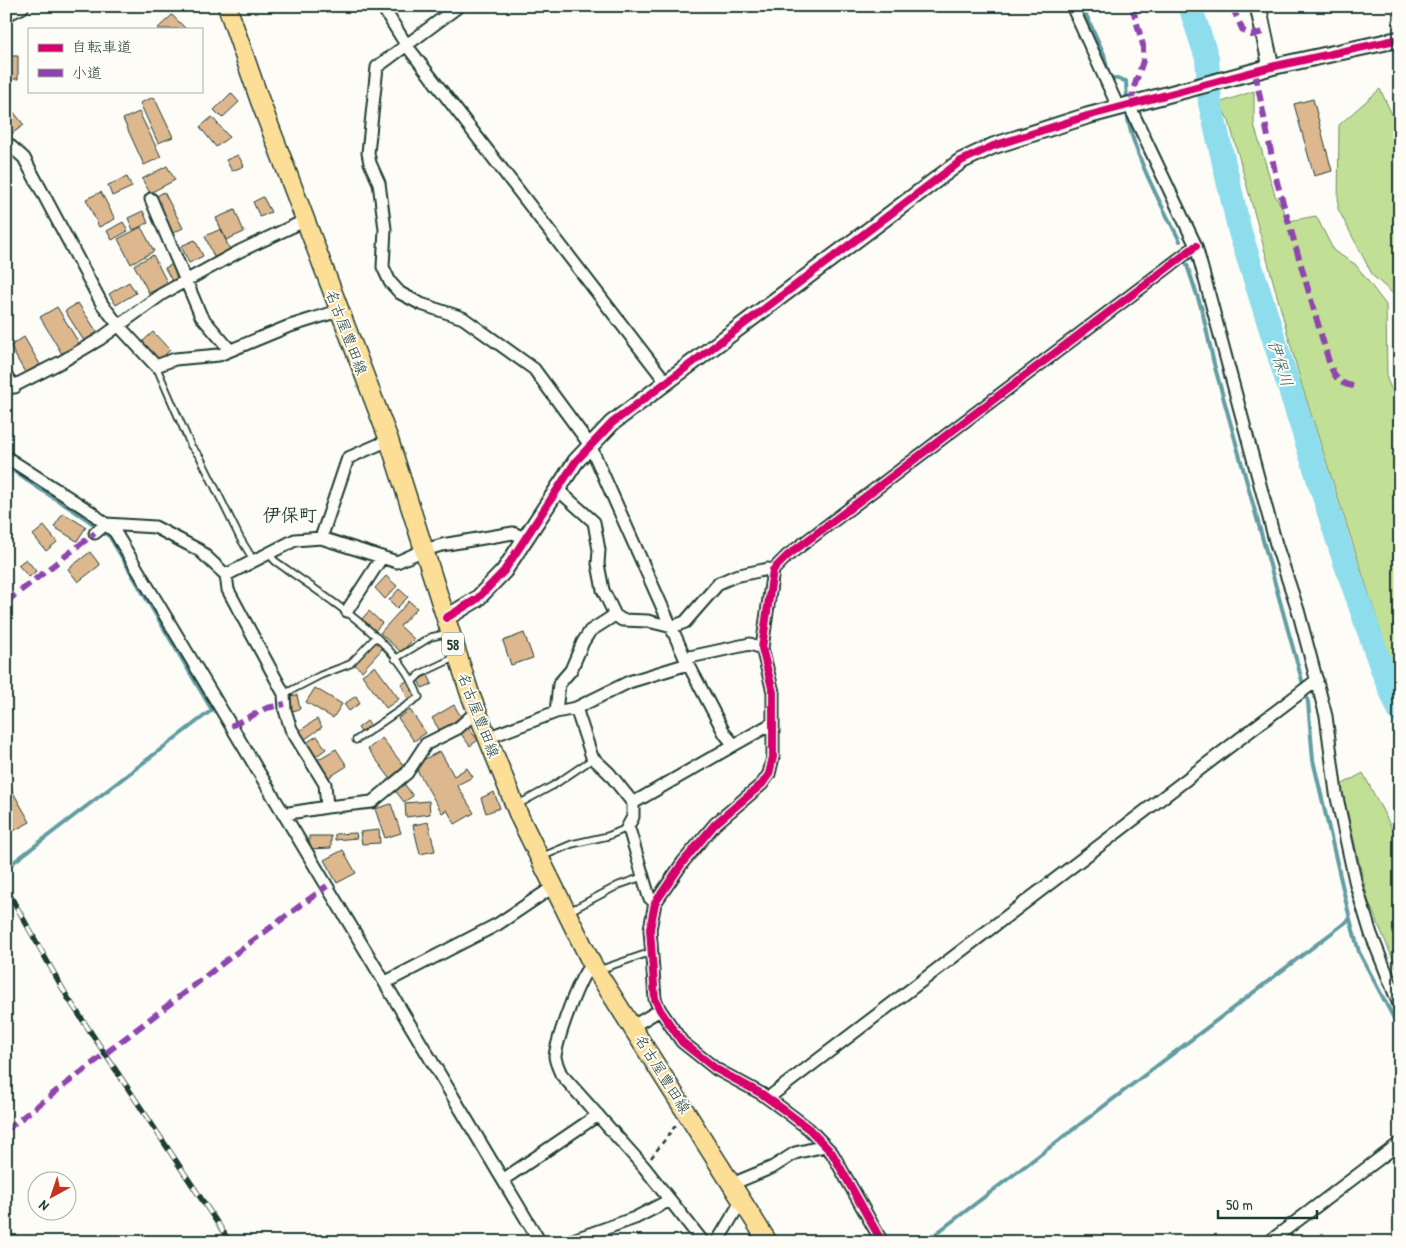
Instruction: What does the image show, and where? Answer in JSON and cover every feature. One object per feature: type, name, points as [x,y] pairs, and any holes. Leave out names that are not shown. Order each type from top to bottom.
[{"type":"main road","name":"名古屋豊田線","points":[[226,6],[304,221],[389,440],[457,656],[487,738],[515,805],[553,887],[595,968],[634,1026],[768,1242]]},
{"type":"street","points":[[6,13],[21,6]]},
{"type":"street","points":[[382,6],[407,46],[666,382]]},
{"type":"street","points":[[459,6],[377,67],[369,127],[368,153],[370,163],[380,183],[385,229],[383,267],[390,282],[400,293],[421,304],[463,318],[534,369],[590,444],[687,661],[726,734],[734,744]]},
{"type":"street","points":[[1072,6],[1130,106],[1196,246],[1276,544],[1298,610],[1315,682],[1326,716],[1336,793],[1345,840],[1371,934],[1400,1007]]},
{"type":"street","points":[[1258,6],[1271,67]]},
{"type":"street","points":[[448,626],[489,588],[504,570],[557,489],[590,444],[612,423],[961,161],[1025,134],[1271,67],[1400,38]]},
{"type":"street","points":[[6,142],[24,158],[102,304],[119,326],[156,366],[175,358],[219,355],[287,326],[338,311]]},
{"type":"street","points":[[151,200],[188,280],[201,316],[230,350]]},
{"type":"street","points":[[6,376],[10,388],[61,362],[119,326],[162,294],[240,251],[304,221]]},
{"type":"street","points":[[882,1242],[832,1153],[809,1129],[768,1098],[716,1069],[682,1042],[660,1010],[655,999],[650,929],[655,903],[683,862],[715,824],[756,789],[769,774],[773,757],[773,692],[762,648],[773,570],[787,556],[1196,246]]},
{"type":"street","points":[[321,538],[348,458],[389,440]]},
{"type":"street","points":[[6,457],[91,512],[101,528],[115,532],[540,1242]]},
{"type":"street","points":[[557,489],[594,522],[599,550],[598,564],[603,590],[615,615],[622,620],[648,621],[672,627],[685,622],[719,583],[736,576],[768,569],[773,570]]},
{"type":"street","points":[[101,528],[155,527],[199,550],[226,575],[228,590],[260,644],[284,694],[285,710],[291,729],[325,784],[326,807]]},
{"type":"street","points":[[226,575],[295,540],[321,538],[397,562],[424,550],[513,533],[525,538]]},
{"type":"street","points":[[347,611],[382,558]]},
{"type":"street","points":[[556,712],[558,684],[570,670],[583,642],[590,631],[615,615]]},
{"type":"street","points":[[487,738],[556,712],[576,708],[628,682],[687,661],[750,644],[762,648]]},
{"type":"street","points":[[768,1098],[1315,682]]},
{"type":"street","points":[[576,708],[594,758],[610,773],[633,802],[633,817],[627,828],[630,832],[649,896],[655,903]]},
{"type":"street","points":[[283,814],[372,802],[407,773],[426,744],[458,728],[477,711]]},
{"type":"street","points":[[633,802],[773,723]]},
{"type":"street","points":[[386,982],[498,924],[553,887]]},
{"type":"street","points":[[595,968],[586,969],[572,1002],[555,1057],[561,1074],[644,1167],[703,1242]]},
{"type":"street","points":[[634,1026],[660,1010]]},
{"type":"street","points":[[504,1179],[598,1115]]},
{"type":"street","points":[[1269,1242],[1400,1142]]},
{"type":"street","points":[[732,1184],[773,1167],[795,1153],[825,1146]]},
{"type":"street","points":[[567,1242],[635,1218],[670,1200]]},
{"type":"street","points":[[717,1242],[742,1200]]},
{"type":"lane","points":[[156,366],[191,446],[200,457],[254,562]]},
{"type":"lane","points":[[269,554],[347,611],[395,659],[413,681],[419,697],[356,740]]},
{"type":"lane","points":[[395,659],[448,626]]},
{"type":"lane","points":[[284,694],[321,675],[350,664],[375,638]]},
{"type":"lane","points":[[413,681],[420,674],[457,656]]},
{"type":"lane","points":[[515,805],[554,785],[594,758]]},
{"type":"lane","points":[[539,858],[572,844],[608,836],[627,828]]},
{"type":"lane","points":[[566,913],[619,886],[642,877]]},
{"type":"lane","points":[[595,968],[652,951]]},
{"type":"path","points":[[644,1167],[686,1112]]},
{"type":"green space","points":[[1380,89],[1400,131],[1400,300],[1373,276],[1338,209],[1339,125]]},
{"type":"green space","points":[[1254,91],[1254,125],[1275,195],[1289,221],[1316,216],[1334,251],[1355,264],[1386,305],[1387,379],[1400,409],[1400,681],[1391,663],[1302,386],[1229,121],[1219,103]]},
{"type":"green space","points":[[1363,773],[1400,844],[1400,976],[1368,900],[1341,785]]},
{"type":"building","points":[[172,15],[185,28],[158,28]]},
{"type":"building","points":[[6,56],[18,56],[18,79],[6,79]]},
{"type":"building","points":[[231,93],[239,102],[222,118],[214,110]]},
{"type":"building","points":[[154,97],[173,137],[158,143],[140,103]]},
{"type":"building","points":[[1313,99],[1332,171],[1314,176],[1294,104]]},
{"type":"building","points":[[12,110],[24,125],[10,135],[6,129],[6,114]]},
{"type":"building","points":[[139,112],[161,157],[144,165],[123,119]]},
{"type":"building","points":[[212,117],[229,137],[216,147],[200,127]]},
{"type":"building","points":[[238,155],[244,166],[232,171],[226,160]]},
{"type":"building","points":[[167,166],[175,180],[150,193],[142,179]]},
{"type":"building","points":[[127,177],[132,187],[112,196],[108,185]]},
{"type":"building","points":[[101,192],[115,219],[99,227],[86,199]]},
{"type":"building","points":[[164,192],[183,228],[171,234],[153,198]]},
{"type":"building","points":[[263,197],[271,212],[260,217],[253,202]]},
{"type":"building","points":[[235,210],[244,232],[226,240],[216,218]]},
{"type":"building","points":[[143,211],[148,223],[133,230],[128,218]]},
{"type":"building","points":[[123,222],[128,231],[112,240],[107,231]]},
{"type":"building","points":[[141,227],[154,251],[131,264],[118,239]]},
{"type":"building","points":[[221,229],[230,250],[214,257],[205,236]]},
{"type":"building","points":[[195,240],[203,256],[189,263],[181,246]]},
{"type":"building","points":[[153,255],[168,284],[149,293],[134,265]]},
{"type":"building","points":[[175,263],[182,276],[172,281],[165,268]]},
{"type":"building","points":[[129,282],[136,293],[116,305],[109,294]]},
{"type":"building","points":[[78,303],[99,335],[86,344],[65,311]]},
{"type":"building","points":[[57,307],[82,348],[65,359],[40,317]]},
{"type":"building","points":[[153,332],[170,350],[158,362],[141,343]]},
{"type":"building","points":[[24,337],[42,368],[27,376],[10,346]]},
{"type":"building","points":[[63,513],[86,527],[77,541],[54,527]]},
{"type":"building","points":[[44,526],[57,542],[46,551],[33,535]]},
{"type":"building","points":[[90,552],[100,565],[78,582],[68,569]]},
{"type":"building","points":[[26,559],[36,571],[29,577],[18,565]]},
{"type":"building","points":[[386,576],[397,586],[385,599],[375,588]]},
{"type":"building","points":[[399,589],[408,597],[397,608],[389,600]]},
{"type":"building","points":[[409,601],[417,608],[400,626],[414,639],[401,652],[380,633]]},
{"type":"building","points":[[369,611],[382,623],[374,632],[361,620]]},
{"type":"building","points":[[524,633],[533,658],[511,665],[503,641]]},
{"type":"building","points":[[376,641],[383,648],[362,671],[354,664]]},
{"type":"building","points":[[375,666],[399,699],[386,708],[362,675]]},
{"type":"building","points":[[428,675],[432,684],[422,688],[418,680]]},
{"type":"building","points":[[410,680],[417,694],[408,699],[401,684]]},
{"type":"building","points":[[315,688],[342,704],[333,718],[306,702]]},
{"type":"building","points":[[297,695],[300,709],[292,711],[289,696]]},
{"type":"building","points":[[356,696],[360,703],[349,711],[344,704]]},
{"type":"building","points":[[454,705],[461,717],[440,731],[432,718]]},
{"type":"building","points":[[410,710],[426,733],[414,741],[398,718]]},
{"type":"building","points":[[317,719],[322,727],[304,740],[298,732]]},
{"type":"building","points":[[367,721],[371,726],[362,733],[358,728]]},
{"type":"building","points":[[468,728],[478,740],[470,746],[461,734]]},
{"type":"building","points":[[317,736],[326,749],[315,757],[306,743]]},
{"type":"building","points":[[382,738],[404,766],[390,778],[368,749]]},
{"type":"building","points":[[336,749],[347,766],[328,778],[317,760]]},
{"type":"building","points":[[440,751],[454,776],[467,768],[473,777],[457,785],[474,813],[455,824],[447,810],[442,813],[414,765]]},
{"type":"building","points":[[6,780],[30,822],[6,835]]},
{"type":"building","points":[[403,782],[413,796],[404,802],[394,789]]},
{"type":"building","points":[[494,792],[500,808],[486,813],[481,798]]},
{"type":"building","points":[[429,801],[430,814],[406,817],[405,803]]},
{"type":"building","points":[[391,804],[401,833],[385,838],[375,809]]},
{"type":"building","points":[[428,822],[435,851],[420,854],[413,825]]},
{"type":"building","points":[[379,830],[380,843],[362,844],[360,832]]},
{"type":"building","points":[[356,833],[357,838],[335,840],[335,834]]},
{"type":"building","points":[[309,836],[331,836],[331,848],[309,849]]},
{"type":"building","points":[[343,850],[356,873],[337,883],[324,860]]},
{"type":"waterway","points":[[1082,6],[1104,54],[1109,77],[1126,81],[1127,102]]},
{"type":"waterway","name":"伊保川","points":[[1190,6],[1207,58],[1210,103],[1240,232],[1341,550],[1382,669],[1400,712]]},
{"type":"waterway","points":[[1127,109],[1133,140],[1140,158],[1180,241]]},
{"type":"waterway","points":[[925,1242],[1350,919],[1313,760],[1308,702],[1214,364],[1202,310],[1187,265]]},
{"type":"waterway","points":[[6,465],[110,537],[212,710],[6,868]]},
{"type":"waterway","points":[[1350,919],[1359,952],[1400,1030]]},
{"type":"railway","points":[[6,888],[68,998],[230,1242]]},
{"type":"marked path","points":[[1132,6],[1143,45],[1143,61],[1133,90],[1132,105]]},
{"type":"marked path","points":[[1232,6],[1243,31],[1252,35],[1263,32]]},
{"type":"marked path","points":[[1255,72],[1277,182],[1329,362],[1333,372],[1341,382],[1354,386]]},
{"type":"marked path","points":[[6,602],[95,533]]},
{"type":"marked path","points":[[231,726],[267,708],[285,704]]},
{"type":"marked path","points":[[6,1130],[232,956],[327,886]]},
{"type":"cycle path","points":[[446,618],[477,599],[504,571],[576,461],[612,423],[961,161],[993,146],[1087,116],[1271,67],[1400,39]]},
{"type":"cycle path","points":[[882,1242],[832,1153],[809,1129],[784,1110],[762,1094],[716,1069],[682,1042],[660,1010],[655,999],[650,929],[655,903],[683,862],[715,824],[762,784],[769,774],[773,757],[773,692],[762,648],[773,570],[787,556],[1196,246]]},
{"type":"district","name":"伊保町","points":[[290,514]]}]
